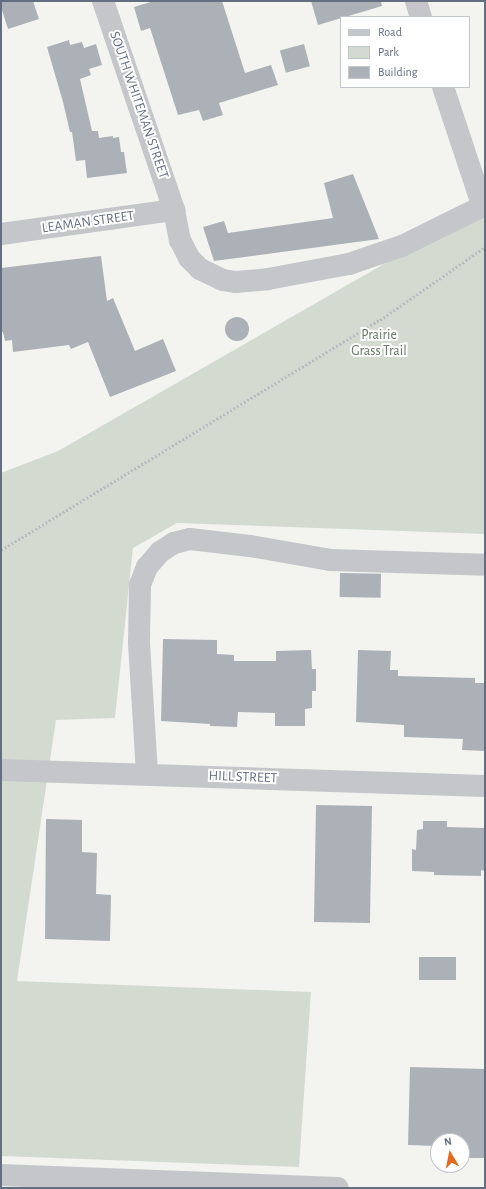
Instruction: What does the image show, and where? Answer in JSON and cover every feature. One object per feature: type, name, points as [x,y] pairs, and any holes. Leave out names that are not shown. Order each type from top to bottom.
[{"type":"street","name":"SOUTH WHITEMAN STREET","points":[[103,1],[174,210],[180,240],[189,258],[200,269],[224,280],[236,282],[306,273],[380,255],[402,246],[484,206]]},
{"type":"street","points":[[416,1],[421,16]]},
{"type":"street","points":[[442,88],[484,206]]},
{"type":"street","name":"LEAMAN STREET","points":[[1,234],[174,210]]},
{"type":"street","points":[[147,774],[139,642],[140,585],[147,567],[160,552],[174,543],[190,539],[250,546],[330,560],[485,565]]},
{"type":"street","name":"HILL STREET","points":[[1,770],[485,786]]},
{"type":"street","points":[[1,1175],[338,1188]]},
{"type":"path","points":[[1,550],[380,320],[485,247]]},
{"type":"green space","name":"Prairie Grass Trail","points":[[485,206],[485,534],[177,523],[133,548],[115,718],[56,720],[17,981],[311,992],[299,1167],[1,1156],[1,473],[58,451]]},
{"type":"building","points":[[1,1],[33,1],[39,19],[8,29],[1,7]]},
{"type":"building","points":[[154,1],[222,1],[245,73],[271,65],[278,85],[219,103],[223,115],[203,121],[199,110],[178,115],[150,28],[141,31],[134,7]]},
{"type":"building","points":[[311,1],[381,1],[382,6],[348,16],[340,16],[340,18],[318,25]]},
{"type":"building","points":[[69,40],[70,45],[82,42],[84,48],[96,44],[102,65],[89,69],[91,75],[80,79],[92,131],[98,131],[99,138],[113,136],[113,138],[119,137],[121,152],[124,152],[127,173],[87,178],[85,160],[76,161],[72,132],[70,132],[47,47]]},
{"type":"building","points":[[304,44],[310,66],[286,73],[280,50]]},
{"type":"building","points":[[353,174],[379,239],[214,261],[203,227],[224,221],[228,233],[333,218],[324,183]]},
{"type":"building","points":[[101,256],[107,301],[113,298],[135,351],[163,339],[176,371],[110,397],[88,342],[71,349],[69,345],[13,352],[12,340],[5,341],[3,332],[1,332],[1,268]]},
{"type":"building","points":[[237,317],[246,320],[249,329],[246,338],[237,341],[228,338],[225,329],[228,320]]},
{"type":"building","points":[[340,573],[381,574],[381,598],[340,597]]},
{"type":"building","points":[[163,639],[217,640],[217,654],[234,655],[234,661],[276,661],[276,651],[311,650],[312,669],[316,669],[316,691],[312,691],[312,708],[305,709],[305,726],[275,726],[275,713],[238,712],[237,727],[161,721]]},
{"type":"building","points":[[358,650],[391,651],[390,670],[398,670],[398,676],[475,678],[475,683],[485,683],[485,751],[462,750],[463,739],[404,737],[404,725],[356,722]]},
{"type":"building","points":[[316,805],[372,806],[370,923],[314,922]]},
{"type":"building","points":[[46,819],[82,820],[82,852],[97,853],[96,894],[111,895],[110,941],[45,939]]},
{"type":"building","points":[[423,821],[447,821],[447,827],[485,828],[485,871],[481,870],[481,876],[434,875],[434,872],[412,871],[412,849],[416,850],[417,830],[423,829]]},
{"type":"building","points":[[419,957],[456,957],[456,980],[419,980]]},
{"type":"building","points":[[410,1067],[485,1069],[485,1158],[470,1158],[470,1133],[430,1133],[430,1146],[408,1145]]}]
